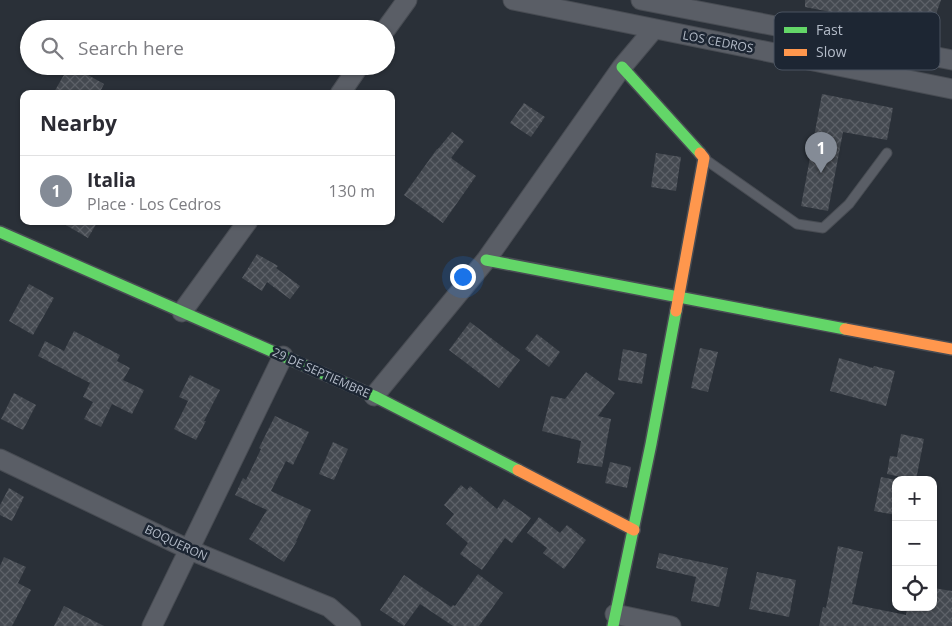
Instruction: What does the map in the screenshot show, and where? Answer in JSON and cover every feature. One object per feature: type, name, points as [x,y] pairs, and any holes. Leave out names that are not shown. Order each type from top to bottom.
[{"type":"street","points":[[393,20],[407,0]]},
{"type":"street","name":"LOS CEDROS","points":[[513,0],[774,54]]},
{"type":"street","points":[[641,0],[677,3],[774,23]]},
{"type":"street","points":[[374,396],[486,260],[622,68],[663,31],[677,3]]},
{"type":"street","points":[[948,89],[952,65]]},
{"type":"street","points":[[622,68],[704,158],[634,530],[614,620],[671,626]]},
{"type":"street","name":"LOS CEDROS","points":[[855,70],[948,89]]},
{"type":"street","points":[[343,90],[354,75]]},
{"type":"street","points":[[182,312],[245,225]]},
{"type":"street","name":"29 DE SEPTIEMBRE","points":[[0,232],[374,396],[634,530]]},
{"type":"street","points":[[486,260],[952,349]]},
{"type":"street","points":[[152,626],[283,356]]},
{"type":"street","name":"BOQUERON","points":[[0,459],[190,550],[328,607],[352,626]]},
{"type":"lane","points":[[704,158],[797,224],[822,228],[849,204],[886,153]]},
{"type":"building","points":[[805,0],[941,0],[937,12],[831,12],[805,7]]},
{"type":"building","points":[[64,75],[88,75],[104,84],[101,90],[55,90]]},
{"type":"building","points":[[822,94],[893,108],[887,140],[843,132],[828,211],[801,206]]},
{"type":"building","points":[[524,103],[545,117],[531,137],[510,123]]},
{"type":"building","points":[[452,132],[464,141],[451,158],[476,176],[443,223],[404,195],[437,149]]},
{"type":"building","points":[[656,153],[681,157],[676,191],[651,187]]},
{"type":"building","points":[[66,225],[96,225],[88,238]]},
{"type":"building","points":[[257,254],[278,266],[276,268],[300,286],[290,299],[267,282],[262,291],[242,278]]},
{"type":"building","points":[[29,284],[54,298],[33,335],[9,321]]},
{"type":"building","points":[[470,322],[520,360],[499,388],[449,350]]},
{"type":"building","points":[[74,331],[120,355],[117,361],[130,368],[123,380],[144,390],[132,414],[112,404],[101,427],[84,419],[93,402],[83,397],[90,383],[38,356],[45,341],[64,351]]},
{"type":"building","points":[[537,334],[560,352],[549,367],[525,349]]},
{"type":"building","points":[[700,348],[718,352],[708,392],[691,388]]},
{"type":"building","points":[[623,349],[647,354],[642,384],[618,380]]},
{"type":"building","points":[[839,358],[873,368],[874,366],[895,371],[886,406],[830,391]]},
{"type":"building","points":[[586,372],[615,393],[598,416],[611,419],[602,467],[577,463],[581,441],[542,431],[551,396],[565,399]]},
{"type":"building","points":[[190,375],[220,390],[196,440],[174,429],[188,401],[179,397]]},
{"type":"building","points":[[14,393],[36,405],[23,430],[1,419]]},
{"type":"building","points":[[275,416],[309,432],[293,465],[286,461],[271,491],[311,510],[297,541],[284,562],[249,539],[267,510],[235,495],[243,478],[246,480]]},
{"type":"building","points":[[901,434],[924,439],[917,476],[887,474],[890,456],[897,457]]},
{"type":"building","points":[[333,442],[348,449],[334,480],[319,474]]},
{"type":"building","points":[[610,462],[631,467],[627,488],[605,483]]},
{"type":"building","points":[[881,477],[892,479],[892,514],[874,511]]},
{"type":"building","points":[[461,485],[467,490],[470,486],[497,509],[504,499],[531,518],[512,543],[505,538],[482,570],[460,554],[468,543],[446,524],[454,514],[444,505]]},
{"type":"building","points":[[9,488],[24,497],[12,521],[0,515],[0,505]]},
{"type":"building","points":[[539,517],[560,533],[567,525],[586,540],[564,569],[543,553],[547,548],[527,533]]},
{"type":"building","points":[[838,546],[863,552],[852,604],[906,615],[906,611],[937,611],[937,589],[952,591],[952,626],[819,626],[823,607],[826,608]]},
{"type":"building","points":[[659,553],[728,568],[719,607],[691,601],[696,577],[656,568]]},
{"type":"building","points":[[4,557],[26,567],[18,583],[31,590],[12,626],[0,626],[0,566]]},
{"type":"building","points":[[757,572],[796,580],[789,617],[749,609]]},
{"type":"building","points":[[478,574],[503,593],[479,626],[453,626],[420,604],[404,626],[380,610],[404,575],[451,607],[455,606]]},
{"type":"building","points":[[64,606],[104,626],[54,626]]},
{"type":"traffic: fast","points":[[622,67],[700,153]]},
{"type":"traffic: fast","points":[[0,232],[374,396],[518,470]]},
{"type":"traffic: fast","points":[[486,260],[845,329]]},
{"type":"traffic: fast","points":[[613,626],[651,444],[676,311]]},
{"type":"traffic: slow","points":[[676,311],[704,158],[700,153]]},
{"type":"traffic: slow","points":[[845,329],[952,349]]},
{"type":"traffic: slow","points":[[518,470],[634,530]]},
{"type":"place","name":"Italia","points":[[821,173]]}]
